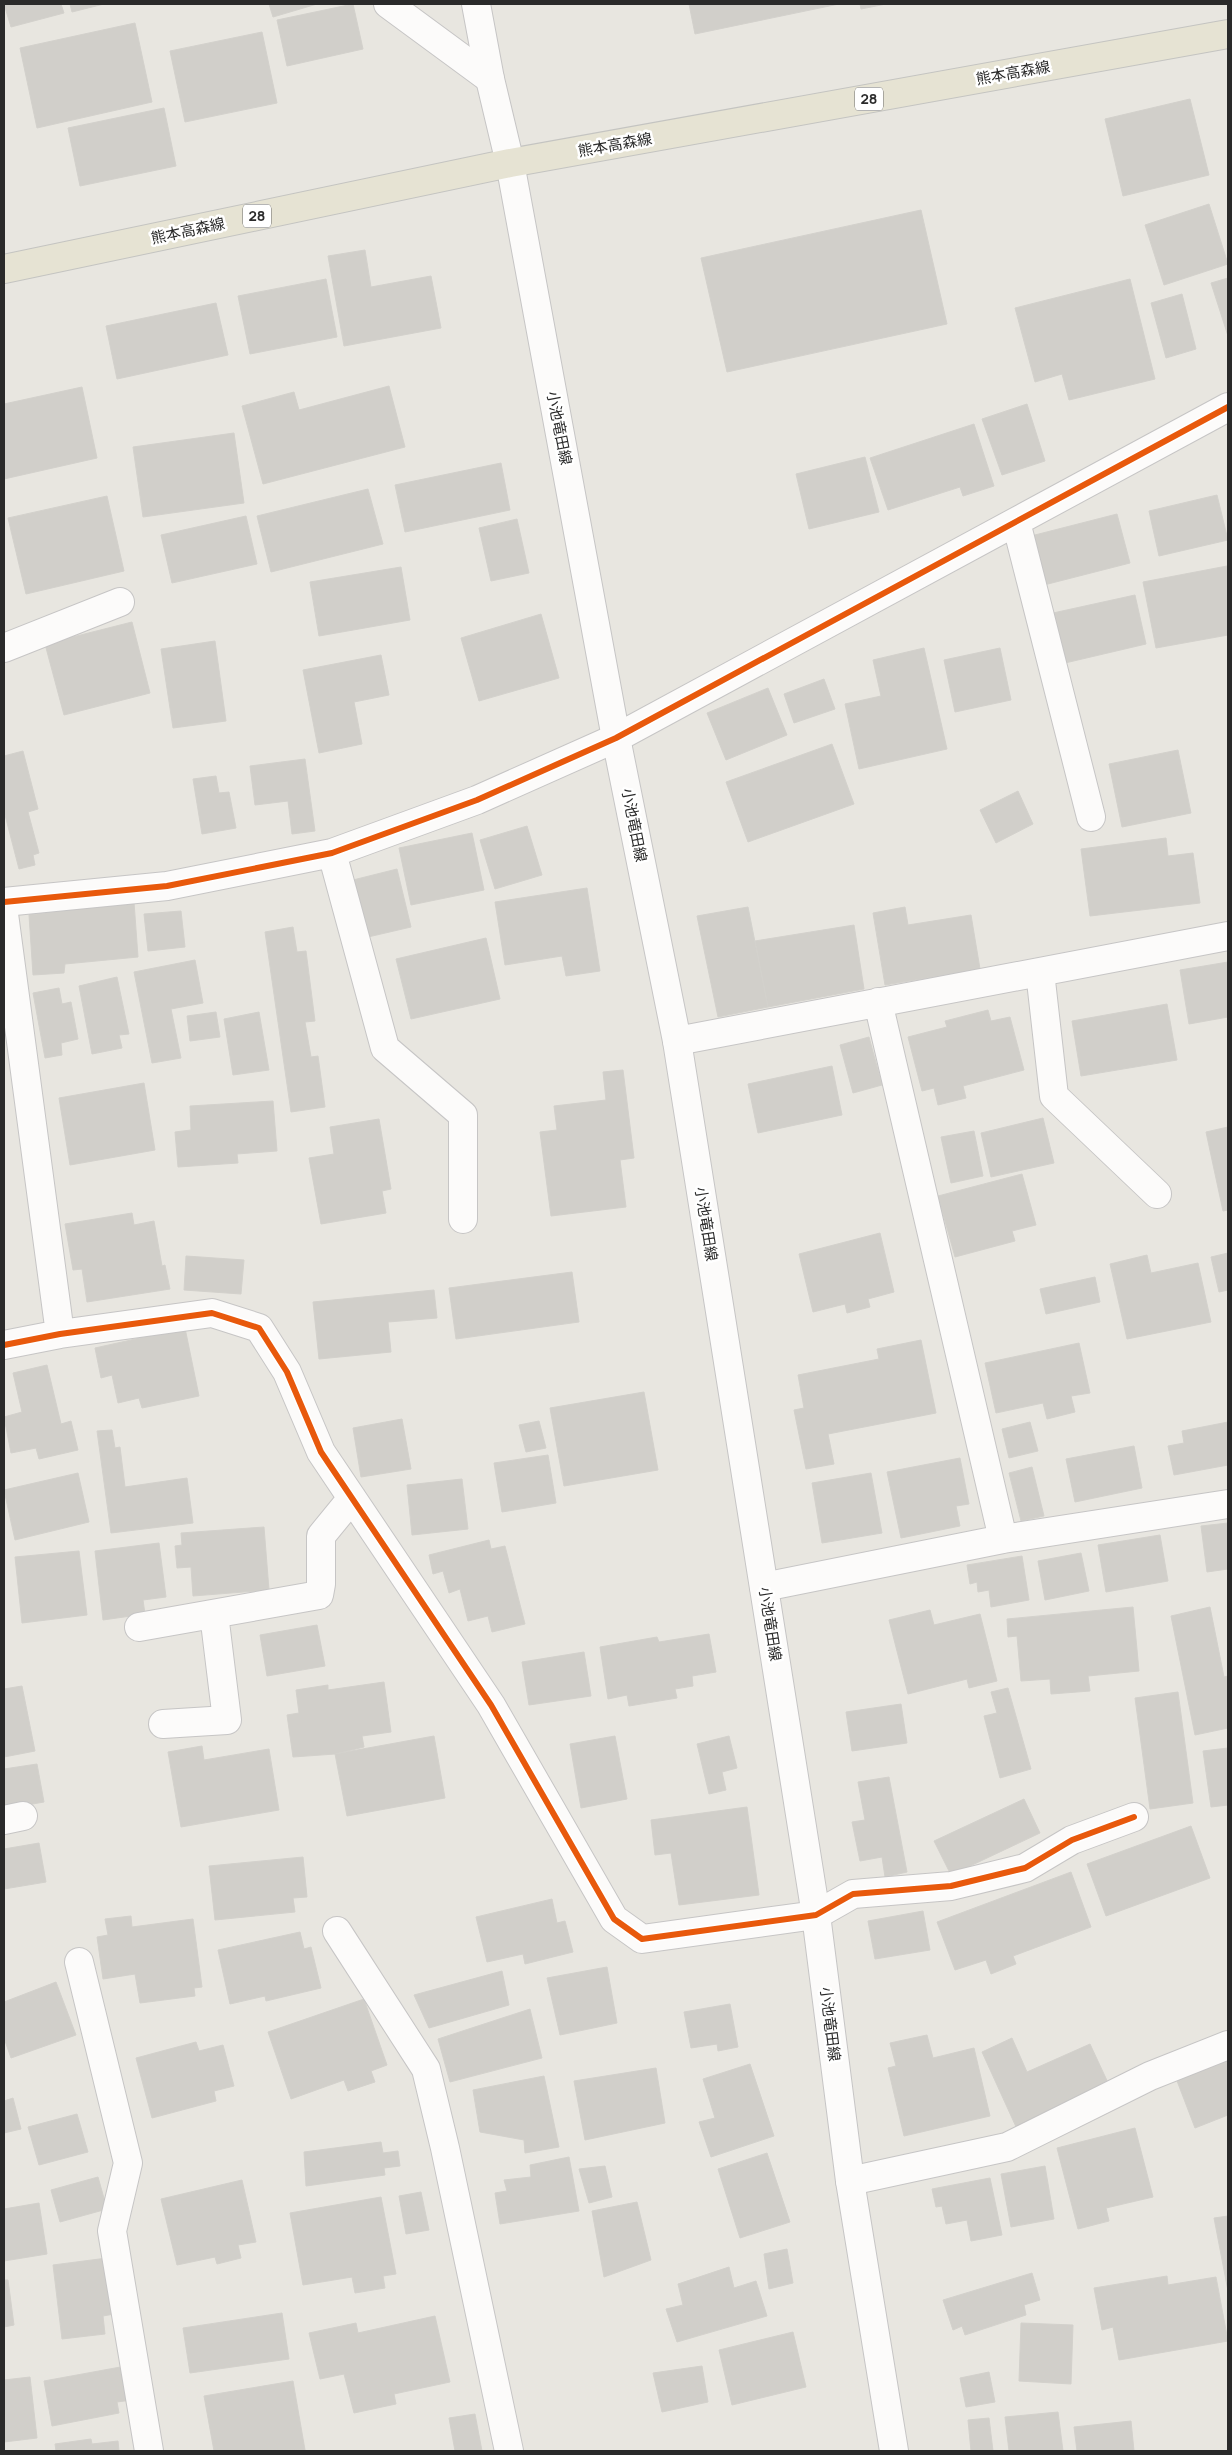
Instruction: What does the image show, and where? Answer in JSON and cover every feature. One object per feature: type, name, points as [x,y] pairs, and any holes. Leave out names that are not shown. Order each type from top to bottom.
[{"type":"main road","name":"熊本高森線","points":[[4,269],[510,163],[1228,34]]},
{"type":"street","points":[[388,4],[490,79]]},
{"type":"street","name":"小池竜田線","points":[[476,4],[490,79],[510,163],[616,738],[677,1041],[816,1915],[850,2180],[894,2451]]},
{"type":"street","points":[[4,902],[167,886],[332,853],[478,800],[616,738],[1228,407]]},
{"type":"street","points":[[1016,522],[1091,817]]},
{"type":"street","points":[[4,648],[120,602]]},
{"type":"street","points":[[332,853],[385,1048],[463,1115],[463,1219]]},
{"type":"street","points":[[4,914],[60,1334]]},
{"type":"street","points":[[677,1041],[1228,936]]},
{"type":"street","points":[[1040,972],[1054,1096],[1157,1194]]},
{"type":"street","points":[[878,1002],[1003,1539]]},
{"type":"street","points":[[4,1345],[60,1334],[212,1312],[259,1328],[286,1372],[321,1452],[492,1705],[614,1919],[642,1939],[816,1915],[853,1894],[951,1886],[1025,1868],[1072,1840],[1134,1817]]},
{"type":"street","points":[[139,1627],[319,1595],[321,1584],[320,1536],[352,1498]]},
{"type":"street","points":[[764,1587],[1003,1539],[1228,1504]]},
{"type":"street","points":[[163,1724],[227,1720],[214,1614]]},
{"type":"street","points":[[336,1931],[426,2069],[445,2148],[509,2451]]},
{"type":"street","points":[[79,1962],[128,2163],[112,2231],[149,2451]]},
{"type":"street","points":[[850,2180],[1007,2147],[1150,2076],[1228,2045]]},
{"type":"building","points":[[4,4],[61,4],[64,13],[11,27]]},
{"type":"building","points":[[70,4],[104,4],[72,12]]},
{"type":"building","points":[[269,4],[317,4],[273,17]]},
{"type":"building","points":[[353,4],[363,49],[287,66],[277,20]]},
{"type":"building","points":[[689,4],[839,4],[695,34]]},
{"type":"building","points":[[860,4],[886,4],[861,9]]},
{"type":"building","points":[[135,23],[152,102],[37,128],[20,48]]},
{"type":"building","points":[[262,32],[277,103],[185,122],[170,51]]},
{"type":"building","points":[[1190,99],[1209,175],[1123,196],[1105,119]]},
{"type":"building","points":[[164,108],[176,166],[80,186],[68,128]]},
{"type":"building","points":[[1209,204],[1228,264],[1164,285],[1145,225]]},
{"type":"building","points":[[921,210],[947,324],[727,372],[701,258]]},
{"type":"building","points":[[365,250],[371,287],[431,276],[441,328],[344,346],[328,256]]},
{"type":"building","points":[[1228,278],[1228,336],[1211,283]]},
{"type":"building","points":[[326,279],[337,337],[250,354],[238,296]]},
{"type":"building","points":[[1130,279],[1155,379],[1069,400],[1062,374],[1035,382],[1015,308]]},
{"type":"building","points":[[1182,294],[1196,349],[1166,358],[1151,303]]},
{"type":"building","points":[[216,303],[228,355],[117,379],[106,326]]},
{"type":"building","points":[[389,386],[405,447],[263,484],[242,406],[294,392],[299,410]]},
{"type":"building","points":[[82,387],[97,458],[4,479],[4,404]]},
{"type":"building","points":[[1027,404],[1045,461],[1002,475],[982,419]]},
{"type":"building","points":[[974,424],[994,486],[963,496],[960,487],[888,510],[870,458]]},
{"type":"building","points":[[234,433],[244,503],[143,517],[133,447]]},
{"type":"building","points":[[865,457],[879,512],[809,529],[796,474]]},
{"type":"building","points":[[501,463],[510,510],[405,532],[395,485]]},
{"type":"building","points":[[368,489],[383,544],[271,572],[257,516]]},
{"type":"building","points":[[1217,495],[1228,540],[1159,556],[1149,511]]},
{"type":"building","points":[[107,496],[124,571],[26,594],[8,518]]},
{"type":"building","points":[[1117,514],[1130,563],[1044,585],[1031,536]]},
{"type":"building","points":[[246,516],[257,564],[172,583],[161,535]]},
{"type":"building","points":[[517,519],[529,573],[491,581],[479,528]]},
{"type":"building","points":[[1227,566],[1228,635],[1156,648],[1143,582]]},
{"type":"building","points":[[401,567],[410,620],[319,636],[310,582]]},
{"type":"building","points":[[1135,595],[1146,644],[1065,663],[1053,613]]},
{"type":"building","points":[[541,614],[559,678],[479,701],[461,638]]},
{"type":"building","points":[[132,622],[150,693],[64,715],[45,644]]},
{"type":"building","points":[[215,641],[226,721],[173,728],[161,649]]},
{"type":"building","points":[[924,648],[947,749],[859,769],[845,704],[881,696],[873,660]]},
{"type":"building","points":[[1000,648],[1011,700],[955,712],[944,660]]},
{"type":"building","points":[[381,655],[389,695],[354,702],[362,744],[319,753],[303,670]]},
{"type":"building","points":[[824,679],[835,709],[794,723],[784,694]]},
{"type":"building","points":[[768,688],[787,735],[726,760],[707,713]]},
{"type":"building","points":[[832,744],[854,804],[748,842],[726,782]]},
{"type":"building","points":[[1178,750],[1191,813],[1122,827],[1109,764]]},
{"type":"building","points":[[23,751],[38,809],[28,812],[39,853],[33,855],[35,865],[19,869],[4,811],[4,756]]},
{"type":"building","points":[[305,759],[315,831],[292,834],[288,801],[255,805],[250,766]]},
{"type":"building","points":[[216,776],[219,793],[229,792],[236,828],[202,834],[193,779]]},
{"type":"building","points":[[1018,791],[1033,824],[996,843],[980,810]]},
{"type":"building","points":[[527,826],[542,875],[495,889],[480,840]]},
{"type":"building","points":[[472,833],[484,890],[411,905],[399,848]]},
{"type":"building","points":[[1166,838],[1168,856],[1193,853],[1200,903],[1090,916],[1081,849]]},
{"type":"building","points":[[397,869],[411,927],[368,937],[353,880]]},
{"type":"building","points":[[587,888],[600,971],[566,976],[562,956],[505,965],[495,902]]},
{"type":"building","points":[[134,902],[138,957],[65,964],[64,973],[33,975],[29,915]]},
{"type":"building","points":[[748,907],[768,1007],[718,1017],[697,916]]},
{"type":"building","points":[[905,907],[908,925],[971,915],[980,969],[885,985],[873,913]]},
{"type":"building","points":[[181,911],[185,947],[148,951],[144,914]]},
{"type":"building","points":[[854,925],[864,989],[768,1007],[755,941]]},
{"type":"building","points":[[293,927],[297,952],[306,951],[315,1021],[305,1022],[311,1057],[318,1056],[325,1107],[291,1112],[265,932]]},
{"type":"building","points":[[486,938],[500,999],[411,1019],[396,959]]},
{"type":"building","points":[[195,960],[203,1003],[171,1009],[181,1058],[152,1063],[134,972]]},
{"type":"building","points":[[1228,962],[1228,1017],[1189,1024],[1180,970]]},
{"type":"building","points":[[117,977],[129,1034],[119,1035],[122,1048],[92,1054],[79,986]]},
{"type":"building","points":[[59,988],[62,1004],[71,1002],[78,1039],[61,1043],[62,1055],[45,1058],[33,993]]},
{"type":"building","points":[[1167,1004],[1177,1060],[1081,1076],[1072,1021]]},
{"type":"building","points":[[988,1010],[991,1021],[1010,1017],[1024,1070],[963,1086],[966,1098],[938,1105],[934,1088],[922,1091],[908,1037],[947,1027],[945,1021]]},
{"type":"building","points":[[216,1012],[220,1037],[190,1041],[187,1016]]},
{"type":"building","points":[[259,1012],[269,1070],[233,1075],[224,1019]]},
{"type":"building","points":[[869,1037],[882,1085],[853,1093],[840,1045]]},
{"type":"building","points":[[832,1066],[842,1115],[758,1133],[748,1084]]},
{"type":"building","points":[[623,1070],[634,1158],[620,1160],[626,1207],[551,1216],[540,1132],[557,1130],[554,1106],[606,1100],[603,1072]]},
{"type":"building","points":[[144,1083],[155,1150],[70,1165],[59,1098]]},
{"type":"building","points":[[273,1101],[277,1151],[237,1154],[238,1163],[178,1167],[175,1132],[191,1130],[190,1106]]},
{"type":"building","points":[[1043,1118],[1054,1163],[991,1177],[981,1133]]},
{"type":"building","points":[[379,1119],[391,1189],[382,1191],[386,1213],[321,1224],[309,1158],[334,1154],[330,1127]]},
{"type":"building","points":[[1228,1127],[1228,1210],[1223,1211],[1206,1132]]},
{"type":"building","points":[[974,1131],[983,1176],[951,1183],[941,1137]]},
{"type":"building","points":[[1022,1174],[1036,1225],[1012,1231],[1015,1241],[955,1257],[938,1196]]},
{"type":"building","points":[[132,1213],[134,1225],[154,1221],[162,1266],[165,1265],[170,1289],[87,1302],[82,1269],[73,1270],[65,1224]]},
{"type":"building","points":[[880,1233],[894,1292],[868,1299],[870,1307],[847,1313],[845,1304],[813,1312],[799,1254]]},
{"type":"building","points":[[1228,1253],[1228,1290],[1219,1292],[1211,1257]]},
{"type":"building","points":[[1147,1255],[1151,1273],[1198,1263],[1211,1322],[1127,1339],[1110,1264]]},
{"type":"building","points":[[186,1256],[244,1260],[241,1294],[184,1290]]},
{"type":"building","points":[[572,1272],[579,1322],[456,1339],[449,1288]]},
{"type":"building","points":[[1095,1277],[1100,1302],[1046,1314],[1040,1289]]},
{"type":"building","points":[[434,1290],[437,1318],[388,1322],[391,1352],[319,1359],[313,1302]]},
{"type":"building","points":[[185,1328],[199,1396],[142,1408],[139,1398],[118,1403],[112,1375],[101,1378],[95,1348]]},
{"type":"building","points":[[921,1340],[936,1413],[828,1434],[834,1464],[806,1469],[794,1410],[804,1408],[798,1375],[879,1359],[877,1349]]},
{"type":"building","points":[[1079,1343],[1090,1393],[1071,1396],[1075,1412],[1047,1419],[1043,1403],[996,1413],[985,1363]]},
{"type":"building","points":[[47,1365],[61,1424],[71,1421],[78,1450],[39,1459],[36,1448],[11,1453],[4,1417],[22,1412],[13,1373]]},
{"type":"building","points":[[644,1392],[658,1470],[564,1486],[550,1408]]},
{"type":"building","points":[[402,1419],[411,1469],[361,1477],[353,1428]]},
{"type":"building","points":[[539,1421],[546,1448],[526,1452],[519,1425]]},
{"type":"building","points":[[1030,1422],[1038,1451],[1009,1458],[1002,1429]]},
{"type":"building","points":[[1228,1422],[1228,1465],[1174,1475],[1168,1446],[1184,1443],[1182,1431]]},
{"type":"building","points":[[112,1430],[115,1448],[120,1447],[125,1487],[187,1478],[193,1523],[111,1533],[97,1431]]},
{"type":"building","points":[[1134,1446],[1142,1488],[1075,1502],[1066,1459]]},
{"type":"building","points":[[548,1455],[556,1503],[502,1512],[494,1463]]},
{"type":"building","points":[[960,1458],[969,1504],[956,1506],[960,1526],[901,1538],[887,1472]]},
{"type":"building","points":[[1032,1467],[1044,1516],[1021,1521],[1009,1473]]},
{"type":"building","points":[[78,1473],[89,1522],[15,1540],[4,1490]]},
{"type":"building","points":[[871,1473],[882,1533],[822,1543],[812,1483]]},
{"type":"building","points":[[462,1479],[468,1529],[412,1535],[407,1485]]},
{"type":"building","points":[[1228,1523],[1228,1569],[1207,1572],[1201,1526]]},
{"type":"building","points":[[264,1527],[269,1590],[193,1596],[191,1567],[177,1568],[175,1546],[182,1545],[181,1533]]},
{"type":"building","points":[[1160,1535],[1168,1581],[1106,1592],[1098,1545]]},
{"type":"building","points":[[489,1540],[491,1549],[505,1546],[525,1624],[492,1632],[488,1616],[468,1621],[460,1589],[449,1593],[443,1571],[433,1574],[429,1555]]},
{"type":"building","points":[[159,1543],[166,1597],[143,1600],[145,1614],[103,1620],[95,1551]]},
{"type":"building","points":[[79,1551],[87,1615],[22,1623],[15,1557]]},
{"type":"building","points":[[1081,1553],[1089,1591],[1045,1600],[1038,1561]]},
{"type":"building","points":[[1022,1556],[1029,1600],[991,1607],[989,1590],[978,1592],[977,1582],[970,1584],[967,1565]]},
{"type":"building","points":[[1133,1607],[1139,1671],[1088,1676],[1090,1691],[1051,1694],[1050,1679],[1021,1681],[1017,1636],[1008,1637],[1007,1619]]},
{"type":"building","points":[[1210,1607],[1224,1677],[1228,1676],[1228,1728],[1195,1735],[1171,1616]]},
{"type":"building","points":[[930,1610],[934,1625],[980,1614],[997,1681],[969,1688],[967,1679],[908,1694],[889,1620]]},
{"type":"building","points":[[317,1625],[325,1666],[267,1676],[260,1635]]},
{"type":"building","points":[[709,1634],[716,1672],[692,1676],[693,1686],[675,1689],[677,1698],[629,1706],[627,1695],[608,1699],[600,1647],[657,1637],[659,1642]]},
{"type":"building","points":[[584,1652],[591,1696],[529,1705],[522,1662]]},
{"type":"building","points":[[384,1682],[391,1732],[362,1736],[364,1747],[335,1754],[293,1757],[287,1715],[299,1713],[296,1690],[328,1685],[328,1690]]},
{"type":"building","points":[[22,1686],[35,1751],[4,1757],[4,1689]]},
{"type":"building","points":[[1008,1688],[1031,1769],[1000,1778],[984,1716],[997,1713],[991,1692]]},
{"type":"building","points":[[1178,1692],[1193,1803],[1150,1809],[1135,1698]]},
{"type":"building","points":[[901,1704],[907,1743],[852,1751],[846,1712]]},
{"type":"building","points":[[434,1736],[445,1798],[347,1816],[335,1754]]},
{"type":"building","points":[[615,1736],[627,1799],[581,1808],[570,1744]]},
{"type":"building","points":[[729,1736],[737,1768],[722,1772],[726,1790],[709,1794],[697,1744]]},
{"type":"building","points":[[202,1746],[204,1760],[269,1749],[279,1810],[181,1827],[168,1752]]},
{"type":"building","points":[[1228,1748],[1228,1805],[1211,1807],[1203,1751]]},
{"type":"building","points":[[37,1764],[44,1802],[4,1809],[4,1769]]},
{"type":"building","points":[[889,1777],[907,1872],[885,1877],[882,1857],[860,1861],[852,1822],[865,1820],[858,1782]]},
{"type":"building","points":[[1024,1799],[1040,1833],[951,1875],[934,1841]]},
{"type":"building","points":[[747,1807],[759,1895],[679,1905],[671,1853],[655,1855],[651,1820]]},
{"type":"building","points":[[1191,1826],[1210,1878],[1106,1916],[1087,1864]]},
{"type":"building","points":[[39,1843],[46,1882],[4,1889],[4,1849]]},
{"type":"building","points":[[303,1857],[307,1897],[293,1898],[295,1912],[215,1920],[209,1866]]},
{"type":"building","points":[[1071,1872],[1091,1927],[1013,1956],[1016,1964],[991,1974],[986,1960],[955,1970],[937,1922]]},
{"type":"building","points":[[552,1899],[557,1923],[565,1921],[573,1952],[525,1964],[523,1954],[487,1962],[476,1917]]},
{"type":"building","points":[[923,1911],[930,1950],[875,1959],[868,1921]]},
{"type":"building","points":[[131,1916],[132,1927],[193,1919],[202,1987],[194,1988],[195,1996],[140,2003],[135,1974],[103,1979],[97,1937],[108,1935],[105,1919]]},
{"type":"building","points":[[300,1932],[304,1949],[311,1947],[321,1988],[266,2001],[265,1996],[230,2004],[218,1950]]},
{"type":"building","points":[[607,1967],[617,2023],[560,2035],[547,1978]]},
{"type":"building","points":[[502,1971],[509,2005],[429,2028],[414,1995]]},
{"type":"building","points":[[56,1982],[76,2035],[11,2058],[4,2038],[4,2002]]},
{"type":"building","points":[[364,1999],[387,2065],[371,2071],[375,2082],[348,2091],[344,2080],[291,2099],[268,2032]]},
{"type":"building","points":[[730,2004],[738,2047],[718,2051],[717,2044],[691,2048],[684,2012]]},
{"type":"building","points":[[530,2009],[542,2058],[450,2082],[438,2039]]},
{"type":"building","points":[[927,2035],[933,2058],[974,2048],[990,2116],[904,2136],[888,2068],[896,2066],[890,2043]]},
{"type":"building","points":[[1012,2038],[1027,2072],[1090,2044],[1110,2087],[1017,2129],[982,2052]]},
{"type":"building","points":[[196,2042],[199,2051],[223,2045],[234,2086],[214,2091],[216,2101],[152,2118],[136,2058]]},
{"type":"building","points":[[1228,2051],[1228,2115],[1195,2128],[1174,2073]]},
{"type":"building","points":[[750,2064],[774,2136],[711,2157],[699,2122],[715,2118],[703,2079]]},
{"type":"building","points":[[656,2068],[665,2123],[585,2140],[574,2081]]},
{"type":"building","points":[[544,2076],[559,2147],[525,2153],[524,2140],[480,2132],[473,2090]]},
{"type":"building","points":[[13,2098],[21,2129],[4,2133],[4,2101]]},
{"type":"building","points":[[77,2114],[88,2152],[39,2165],[28,2127]]},
{"type":"building","points":[[1135,2128],[1153,2197],[1106,2208],[1109,2221],[1078,2229],[1057,2148]]},
{"type":"building","points":[[381,2142],[383,2153],[398,2151],[400,2166],[384,2168],[385,2175],[306,2186],[304,2152]]},
{"type":"building","points":[[767,2153],[790,2222],[740,2238],[718,2169]]},
{"type":"building","points":[[569,2157],[579,2211],[500,2224],[495,2193],[507,2191],[504,2180],[531,2177],[530,2165]]},
{"type":"building","points":[[605,2166],[612,2197],[589,2203],[579,2169]]},
{"type":"building","points":[[1045,2166],[1054,2219],[1011,2227],[1001,2174]]},
{"type":"building","points":[[98,2177],[107,2209],[60,2222],[51,2190]]},
{"type":"building","points":[[990,2178],[1002,2235],[971,2241],[967,2220],[946,2224],[942,2206],[936,2207],[932,2189]]},
{"type":"building","points":[[242,2180],[256,2242],[238,2245],[241,2258],[217,2264],[215,2257],[177,2265],[161,2199]]},
{"type":"building","points":[[421,2192],[429,2230],[406,2234],[399,2196]]},
{"type":"building","points":[[381,2197],[396,2274],[383,2276],[385,2288],[355,2293],[352,2277],[303,2285],[290,2213]]},
{"type":"building","points":[[637,2202],[651,2260],[604,2277],[592,2211]]},
{"type":"building","points":[[39,2203],[47,2254],[4,2261],[4,2209]]},
{"type":"building","points":[[1228,2216],[1228,2291],[1214,2218]]},
{"type":"building","points":[[787,2249],[793,2283],[769,2289],[764,2254]]},
{"type":"building","points":[[107,2258],[114,2314],[103,2316],[105,2334],[62,2339],[53,2265]]},
{"type":"building","points":[[729,2267],[734,2288],[756,2281],[767,2316],[677,2342],[666,2309],[683,2305],[678,2284]]},
{"type":"building","points":[[1032,2273],[1040,2300],[1024,2305],[1026,2315],[965,2335],[962,2326],[953,2330],[943,2300]]},
{"type":"building","points":[[1167,2276],[1168,2285],[1216,2277],[1228,2341],[1119,2360],[1113,2327],[1102,2330],[1094,2288]]},
{"type":"building","points":[[4,2280],[8,2280],[14,2325],[4,2327]]},
{"type":"building","points":[[282,2313],[289,2359],[190,2373],[183,2328]]},
{"type":"building","points":[[435,2316],[450,2382],[394,2394],[396,2404],[354,2413],[344,2374],[320,2379],[309,2333],[356,2323],[358,2333]]},
{"type":"building","points":[[1021,2323],[1073,2325],[1071,2384],[1019,2381]]},
{"type":"building","points":[[793,2332],[806,2387],[732,2405],[719,2350]]},
{"type":"building","points":[[126,2366],[132,2400],[117,2402],[119,2413],[52,2426],[44,2381]]},
{"type":"building","points":[[702,2366],[708,2402],[662,2412],[653,2373]]},
{"type":"building","points":[[989,2372],[995,2402],[966,2407],[960,2378]]},
{"type":"building","points":[[30,2377],[37,2438],[4,2442],[4,2380]]},
{"type":"building","points":[[293,2381],[305,2450],[214,2451],[204,2396]]},
{"type":"building","points":[[1058,2412],[1063,2451],[1009,2451],[1005,2417]]},
{"type":"building","points":[[475,2414],[482,2451],[455,2451],[449,2418]]},
{"type":"building","points":[[989,2418],[993,2451],[971,2451],[968,2420]]},
{"type":"building","points":[[1131,2421],[1134,2451],[1077,2451],[1074,2427]]},
{"type":"building","points":[[91,2439],[92,2444],[118,2441],[119,2451],[56,2451],[55,2444]]},
{"type":"cycle path","points":[[4,902],[167,886],[332,853],[477,800],[616,738],[1228,407]]},
{"type":"cycle path","points":[[4,1345],[60,1334],[212,1313],[259,1328],[287,1372],[321,1452],[491,1705],[614,1919],[642,1939],[816,1915],[853,1894],[951,1886],[1025,1868],[1072,1840],[1134,1817]]}]
